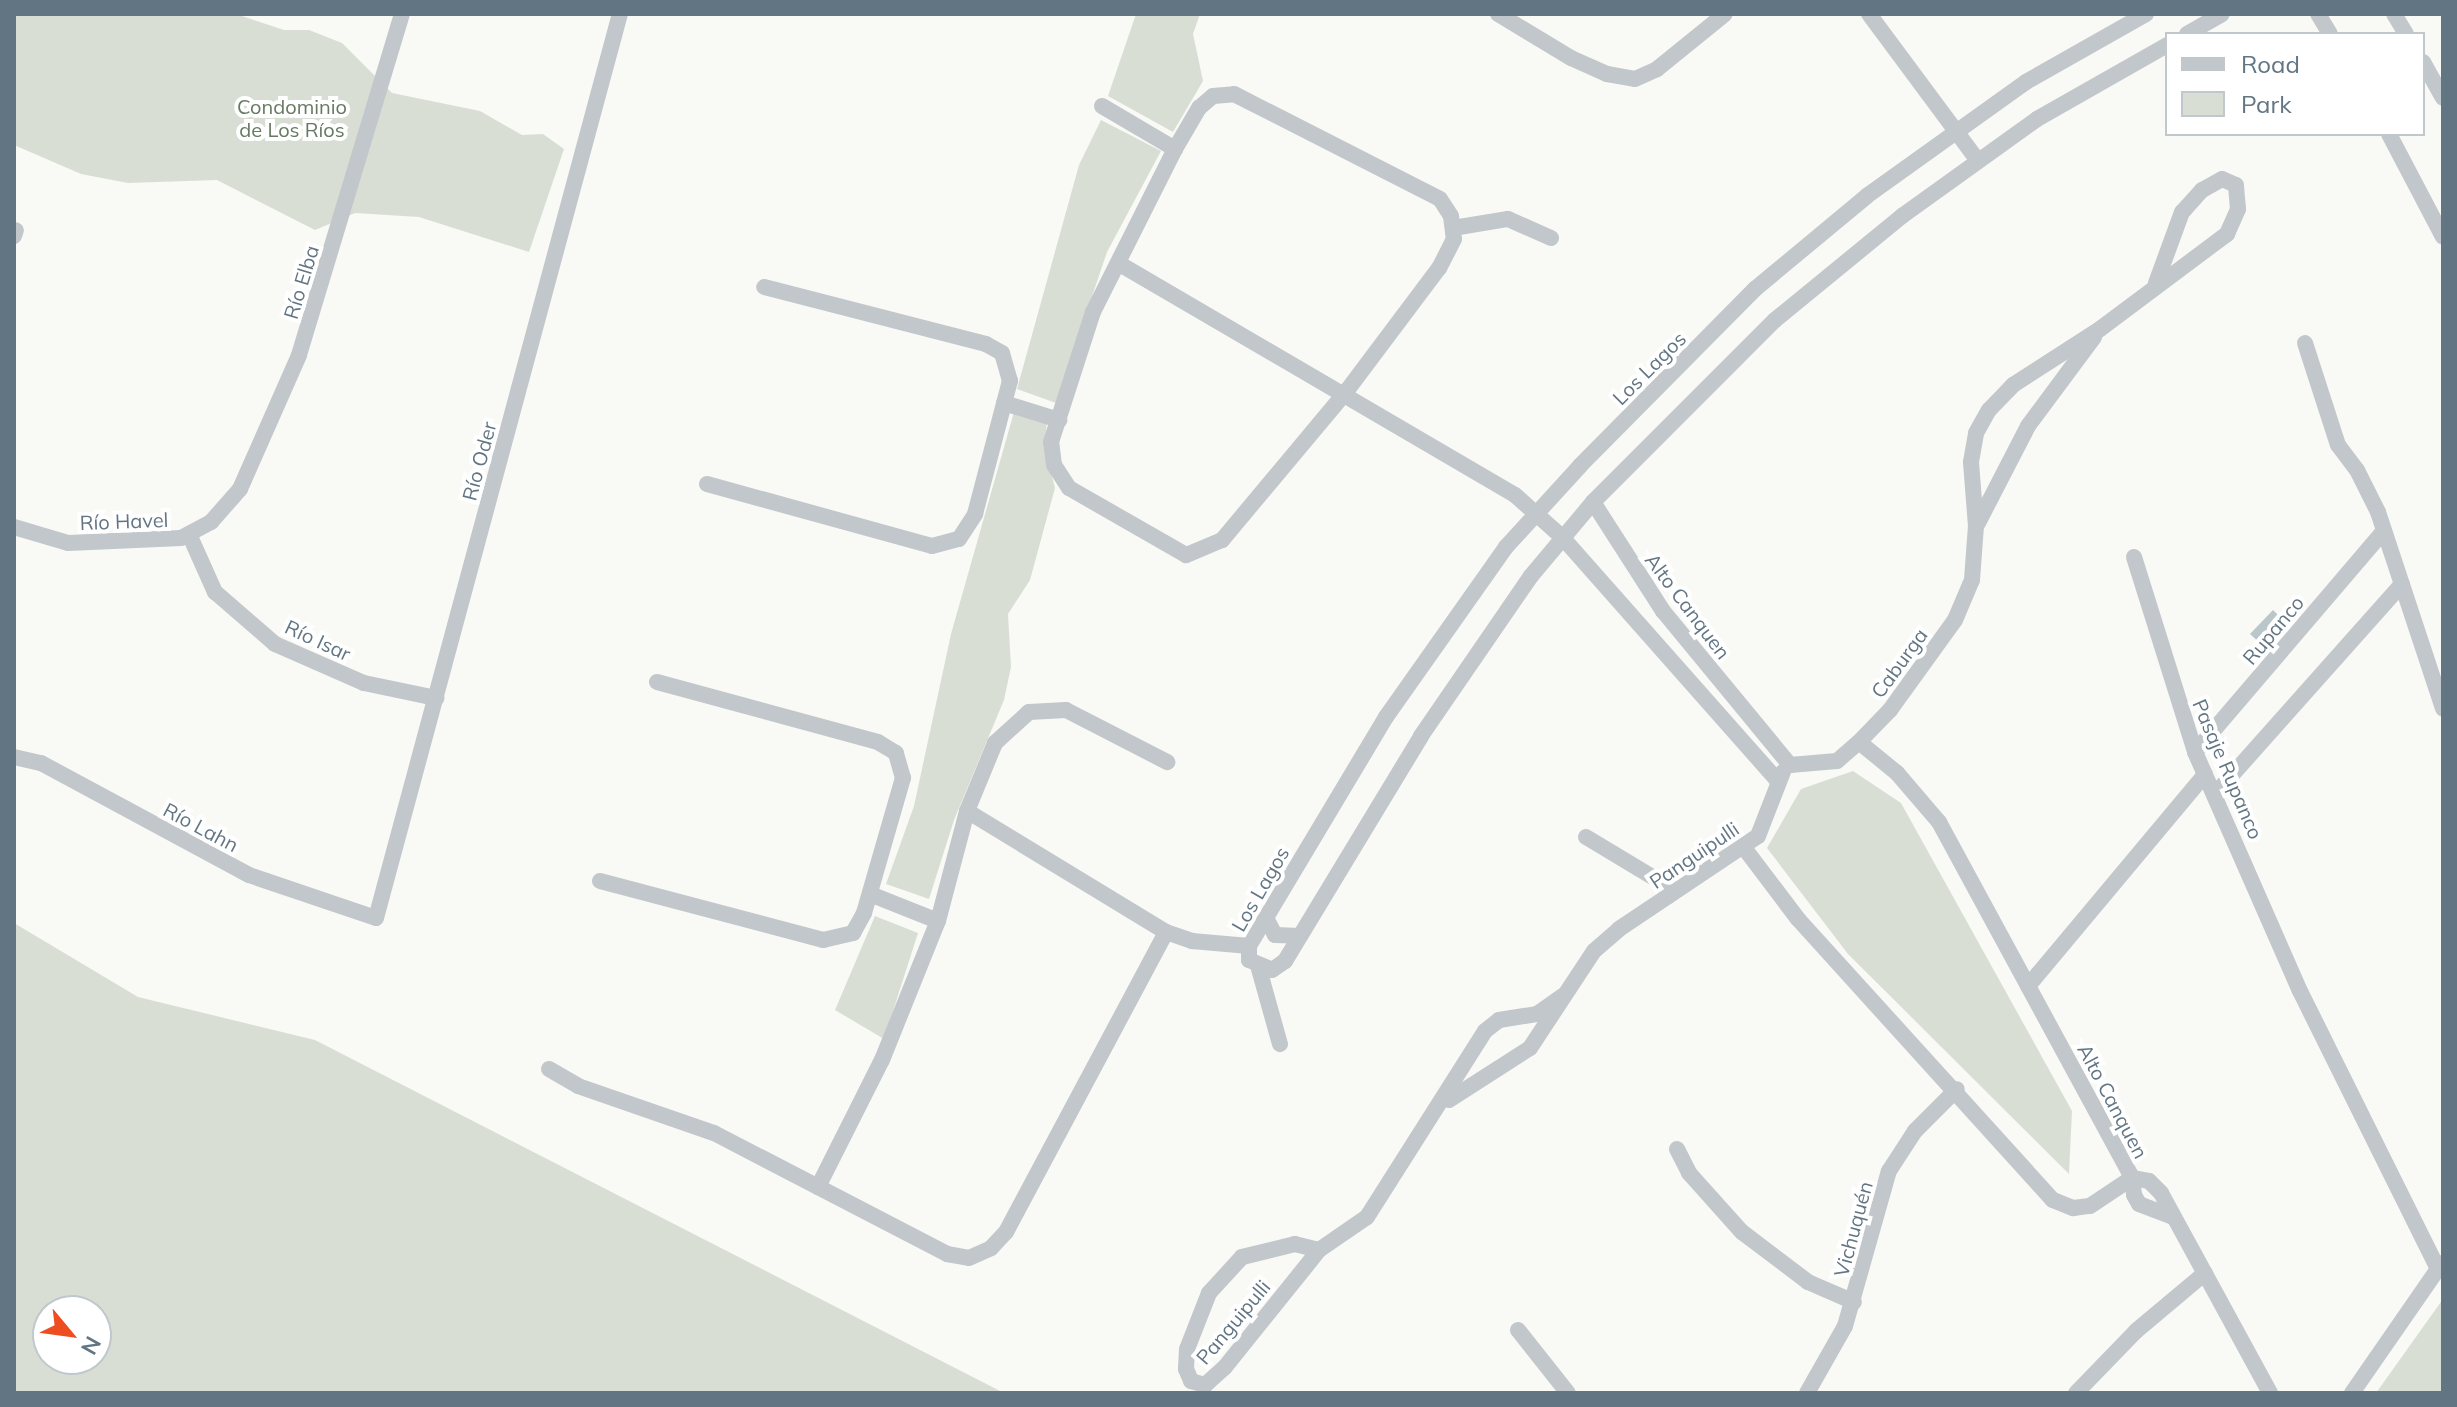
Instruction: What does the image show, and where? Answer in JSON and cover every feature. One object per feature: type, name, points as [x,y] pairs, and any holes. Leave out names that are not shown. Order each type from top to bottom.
[{"type":"street","name":"Río Elba","points":[[189,534],[211,522],[240,489],[299,355],[402,14]]},
{"type":"street","name":"Río Oder","points":[[376,918],[620,14]]},
{"type":"street","points":[[1498,14],[1583,63],[1635,79],[1657,69],[1725,14]]},
{"type":"street","name":"Los Lagos","points":[[1280,1044],[1259,969],[1249,960],[1249,946],[1386,717],[1506,547],[1755,289],[1867,196],[2026,82],[2146,14]]},
{"type":"street","points":[[2190,32],[2222,14]]},
{"type":"street","points":[[2318,14],[2329,32]]},
{"type":"street","points":[[2394,14],[2405,32]]},
{"type":"street","points":[[1875,16],[1978,161]]},
{"type":"street","points":[[1259,969],[1272,970],[1285,961],[1421,736],[1562,537],[1593,502],[1775,320],[1902,216],[2037,119],[2165,46]]},
{"type":"street","points":[[2425,66],[2443,98]]},
{"type":"street","points":[[1234,94],[1440,199],[1453,228],[1454,239],[1439,268],[1345,393],[1222,540],[1186,555],[1069,488],[1054,465],[1051,442],[1093,312],[1175,149],[1199,108],[1213,96],[1234,94]]},
{"type":"street","points":[[1102,106],[1175,149]]},
{"type":"street","points":[[2390,136],[2443,237]]},
{"type":"street","name":"Caburga","points":[[1790,765],[1837,761],[1859,742],[1890,710],[1955,620],[1972,580],[1976,526],[1971,462],[1976,433],[1989,410],[2013,385],[2100,329],[2156,283],[2227,234],[2238,209],[2236,185],[2222,179],[2202,190],[2182,212],[2156,283]]},
{"type":"street","points":[[1453,228],[1508,219],[1551,238]]},
{"type":"street","points":[[1118,263],[1486,475],[1538,513],[1776,779]]},
{"type":"street","points":[[707,484],[922,544],[950,543],[972,524],[1004,403],[1010,367],[995,347],[764,287]]},
{"type":"street","name":"Caburga","points":[[1976,526],[2028,426],[2100,329]]},
{"type":"street","points":[[2305,343],[2327,418],[2378,512],[2381,534],[2402,584],[2443,709]]},
{"type":"street","points":[[1004,403],[1059,420]]},
{"type":"street","name":"Alto Canquen","points":[[1593,502],[1663,611],[1790,765]]},
{"type":"street","name":"Río Havel","points":[[14,527],[68,543],[134,544],[189,534]]},
{"type":"street","name":"Río Isar","points":[[189,534],[215,592],[275,644],[364,683],[436,698]]},
{"type":"street","name":"Rupanco","points":[[2195,752],[2381,534]]},
{"type":"street","name":"Pasaje Rupanco","points":[[2134,557],[2195,752],[2300,991],[2440,1265]]},
{"type":"street","points":[[2215,794],[2402,584]]},
{"type":"street","points":[[1643,631],[1663,611]]},
{"type":"street","points":[[600,881],[831,941],[858,927],[870,894],[903,778],[900,761],[891,749],[657,682]]},
{"type":"street","points":[[818,1187],[882,1060],[938,921],[967,811],[995,743],[1029,712],[1066,710],[1167,762]]},
{"type":"street","name":"Alto Canquen","points":[[1745,849],[1798,919],[1957,1089],[2053,1200],[2073,1208],[2090,1206],[2132,1178],[1939,822],[1897,773],[1859,742]]},
{"type":"street","name":"Río Lahn","points":[[14,757],[41,763],[249,875],[376,918]]},
{"type":"street","name":"Panguipulli","points":[[1441,1105],[1530,1048],[1594,951],[1669,896],[1745,849],[1762,828],[1776,779],[1790,765]]},
{"type":"street","points":[[2028,986],[2205,774]]},
{"type":"street","points":[[967,811],[1166,932],[1192,941],[1249,946]]},
{"type":"street","points":[[1586,837],[1656,879],[1669,896]]},
{"type":"street","points":[[870,894],[938,921]]},
{"type":"street","points":[[1266,918],[1275,935],[1300,936]]},
{"type":"street","points":[[549,1069],[578,1086],[701,1128],[954,1257],[969,1258],[991,1248],[1006,1232],[1166,932]]},
{"type":"street","name":"Panguipulli","points":[[1319,1250],[1295,1244],[1242,1257],[1209,1293],[1187,1349],[1186,1369],[1191,1381],[1205,1385],[1225,1367],[1319,1250],[1367,1217],[1441,1105],[1485,1031],[1499,1020],[1537,1014],[1563,996]]},
{"type":"street","name":"Vichuquén","points":[[1807,1393],[1854,1302],[1889,1171],[1915,1131],[1957,1089]]},
{"type":"street","points":[[1677,1149],[1689,1173],[1742,1232],[1808,1282],[1854,1302]]},
{"type":"street","points":[[2132,1178],[2139,1204],[2173,1217]]},
{"type":"street","points":[[2132,1178],[2154,1185],[2270,1393]]},
{"type":"street","points":[[2352,1393],[2440,1265]]},
{"type":"street","points":[[2076,1393],[2136,1331],[2205,1273]]},
{"type":"street","points":[[1518,1330],[1568,1393]]},
{"type":"green space","name":"Condominio de Los Ríos","points":[[14,14],[236,14],[284,30],[309,30],[342,43],[392,93],[480,111],[522,135],[543,134],[564,149],[529,252],[419,217],[355,213],[315,230],[217,180],[128,183],[81,174],[14,145]]},
{"type":"green space","points":[[1136,14],[1200,14],[1193,34],[1203,81],[1173,132],[1108,96]]},
{"type":"green space","points":[[1101,120],[1161,151],[1107,252],[1056,403],[1017,389],[1079,165]]},
{"type":"green space","points":[[1014,412],[1047,423],[1044,446],[1055,488],[1030,580],[1008,614],[1011,667],[1004,700],[954,820],[929,899],[886,884],[914,806],[951,634]]},
{"type":"green space","points":[[1853,771],[1901,803],[2072,1111],[2069,1174],[1848,954],[1767,848],[1801,789]]},
{"type":"green space","points":[[875,916],[918,933],[884,1039],[835,1010]]},
{"type":"green space","points":[[14,923],[138,997],[315,1040],[1004,1393],[14,1393]]},
{"type":"green space","points":[[2443,1299],[2443,1393],[2376,1393]]},
{"type":"shaded area","points":[[2273,610],[2282,619],[2260,643],[2250,634]]}]
